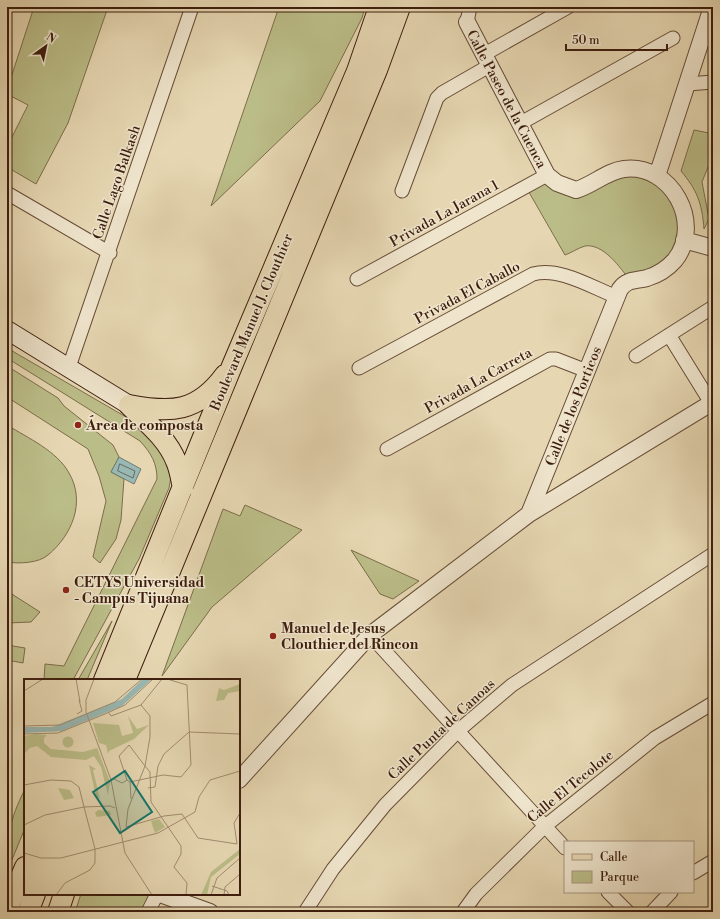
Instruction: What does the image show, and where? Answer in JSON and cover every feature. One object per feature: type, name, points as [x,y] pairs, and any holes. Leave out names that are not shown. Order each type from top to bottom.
[{"type":"main road","name":"Boulevard Manuel J. Clouthier","points":[[104,679],[232,366],[357,71],[379,7]]},
{"type":"main road","name":"Boulevard Manuel J. Clouthier","points":[[125,679],[377,70],[400,7]]},
{"type":"main road","points":[[7,330],[129,405],[154,428],[168,445],[176,461],[183,488]]},
{"type":"main road","points":[[129,405],[154,409],[182,408],[198,401],[210,391],[221,381],[232,366]]},
{"type":"main road","points":[[139,679],[186,535]]},
{"type":"main road","points":[[7,910],[24,869]]},
{"type":"main road","points":[[28,912],[35,895]]},
{"type":"main road","points":[[58,912],[64,895]]},
{"type":"street","name":"Calle Lago Balkash","points":[[69,367],[110,252],[192,7]]},
{"type":"street","points":[[402,190],[436,98],[486,61],[568,7]]},
{"type":"street","points":[[658,176],[712,7]]},
{"type":"street","name":"Calle Paseo de la Cuenca","points":[[468,15],[486,61],[547,175]]},
{"type":"street","points":[[519,124],[673,38]]},
{"type":"street","points":[[688,84],[713,82]]},
{"type":"street","points":[[547,175],[557,183],[576,190],[616,171],[625,169],[643,170],[658,176],[674,190],[683,206],[686,224],[684,240],[713,248]]},
{"type":"street","name":"Privada La Jarana 1","points":[[357,279],[547,175]]},
{"type":"street","points":[[7,193],[110,252]]},
{"type":"street","name":"Calle de los Porticos","points":[[529,514],[617,297],[624,284],[630,281],[648,278],[661,272],[675,259],[684,240]]},
{"type":"street","name":"Privada El Caballo","points":[[359,368],[532,274],[551,272],[617,297]]},
{"type":"street","points":[[636,356],[713,307]]},
{"type":"street","points":[[242,774],[370,635],[529,514],[712,402],[669,335]]},
{"type":"street","name":"Privada La Carreta","points":[[387,449],[550,359],[556,358],[587,370]]},
{"type":"street","name":"Calle Punta de Canoas","points":[[305,912],[333,869],[385,805],[459,730],[512,685],[713,554]]},
{"type":"street","points":[[370,635],[459,730],[544,827],[564,847]]},
{"type":"street","name":"Calle El Tecolote","points":[[463,912],[476,894],[544,827],[655,738],[713,703]]},
{"type":"street","points":[[694,872],[713,861]]},
{"type":"street","points":[[609,893],[628,912]]},
{"type":"street","points":[[652,912],[670,893]]},
{"type":"street","points":[[148,912],[158,895]]},
{"type":"street","points":[[162,895],[210,912]]},
{"type":"green space","points":[[34,7],[108,7],[68,123],[36,184],[7,167],[7,147],[28,105],[7,94],[7,90]]},
{"type":"green space","points":[[279,7],[365,7],[362,18],[320,101],[211,206]]},
{"type":"green space","points":[[694,130],[709,133],[712,157],[702,182],[709,219],[704,229],[698,197],[691,184],[681,171]]},
{"type":"green space","points":[[643,170],[681,203],[675,259],[630,281],[611,258],[598,248],[585,246],[565,255],[526,187],[547,175],[567,188]]},
{"type":"green space","points":[[7,348],[152,432],[172,471],[169,488],[139,559],[74,679],[44,679],[45,664],[64,666],[157,479],[155,463],[140,441],[7,358]]},
{"type":"green space","points":[[7,366],[58,398],[64,406],[113,445],[119,457],[111,472],[124,479],[121,520],[116,539],[100,563],[93,557],[106,501],[99,476],[88,449],[7,397]]},
{"type":"green space","points":[[7,425],[50,452],[64,465],[74,484],[76,495],[74,517],[64,538],[44,558],[23,563],[7,562]]},
{"type":"green space","points":[[245,505],[302,530],[212,607],[162,676],[223,509],[240,516]]},
{"type":"green space","points":[[351,550],[419,581],[393,599],[380,594]]},
{"type":"green space","points":[[7,591],[40,612],[31,622],[7,623]]},
{"type":"green space","points":[[112,621],[87,679],[79,679]]},
{"type":"green space","points":[[7,645],[25,648],[23,663],[7,660]]},
{"type":"green space","points":[[24,791],[24,830],[7,872],[8,838],[15,810]]},
{"type":"green space","points":[[81,895],[152,895],[143,912],[75,912]]},
{"type":"water","points":[[119,457],[141,469],[134,484],[111,472]]},
{"type":"place","name":"Área de composta","points":[[78,425]]},
{"type":"place","name":"CETYS Universidad - Campus Tijuana","points":[[66,590]]},
{"type":"place","name":"Manuel de Jesus Clouthier del Rincon","points":[[273,636]]}]
